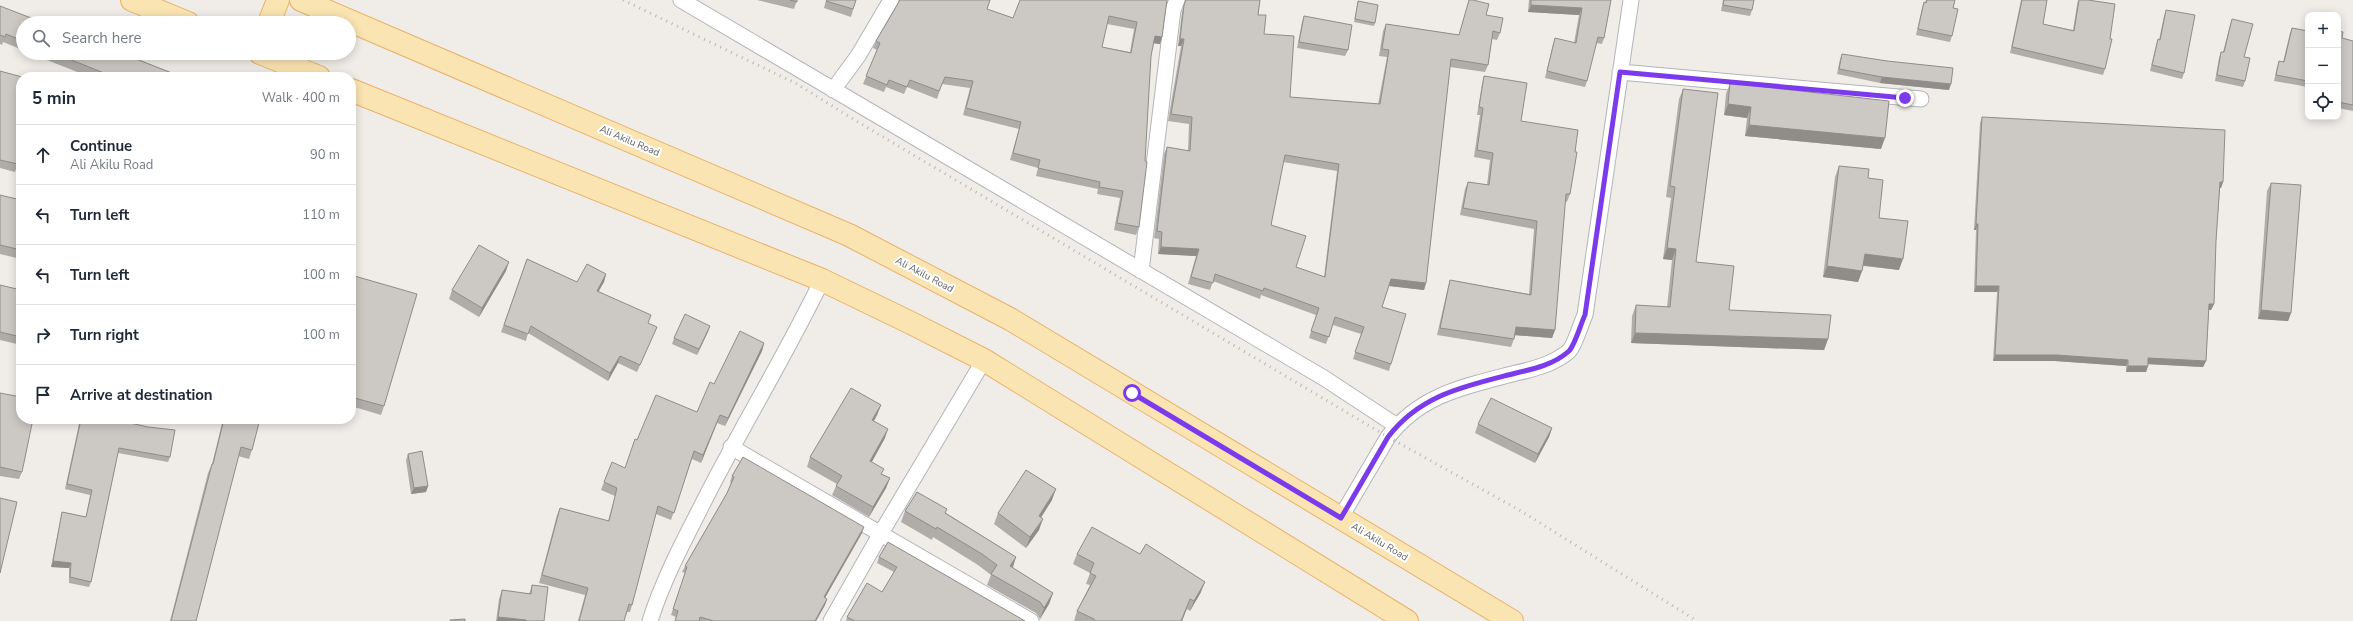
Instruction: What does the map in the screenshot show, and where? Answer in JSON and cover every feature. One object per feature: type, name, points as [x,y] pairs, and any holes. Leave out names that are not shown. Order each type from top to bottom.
[{"type":"main road","points":[[132,0],[171,16]]},
{"type":"main road","points":[[272,16],[278,0]]},
{"type":"main road","name":"Ali Akilu Road","points":[[301,0],[338,16]]},
{"type":"main road","name":"Ali Akilu Road","points":[[356,23],[849,234],[1010,319],[1512,621]]},
{"type":"main road","points":[[277,60],[307,72]]},
{"type":"main road","points":[[356,92],[822,280],[984,360],[1407,621]]},
{"type":"street","points":[[681,0],[1324,378],[1397,426]]},
{"type":"street","points":[[833,90],[858,56],[891,0]]},
{"type":"street","points":[[1141,271],[1173,10],[1177,0]]},
{"type":"street","points":[[1341,518],[1397,426],[1425,403],[1454,390],[1544,366],[1570,350],[1585,315],[1631,0]]},
{"type":"street","points":[[1620,72],[1921,99]]},
{"type":"street","points":[[650,621],[664,579],[731,447],[802,322],[822,280]]},
{"type":"street","points":[[831,621],[881,533],[984,360]]},
{"type":"street","points":[[731,447],[1031,621]]},
{"type":"building","points":[[856,0],[853,9],[826,1]]},
{"type":"building","points":[[900,0],[990,0],[987,9],[1013,18],[1020,0],[1167,0],[1162,37],[1155,36],[1151,56],[1145,161],[1147,162],[1139,227],[1117,223],[1123,191],[1099,187],[1100,182],[1038,168],[1040,160],[1013,153],[1021,122],[966,108],[973,81],[945,77],[939,91],[910,80],[907,87],[889,80],[887,85],[866,76],[880,43],[876,41]],"holes":[[[1109,16],[1137,22],[1131,53],[1102,47]]]},
{"type":"building","points":[[1186,0],[1260,0],[1258,15],[1266,15],[1264,34],[1294,36],[1290,97],[1380,104],[1389,50],[1382,49],[1386,24],[1459,35],[1469,0],[1489,4],[1486,15],[1503,18],[1500,33],[1493,31],[1488,65],[1451,59],[1426,283],[1391,279],[1382,307],[1406,314],[1391,364],[1355,352],[1364,327],[1335,317],[1329,337],[1311,331],[1319,308],[1264,288],[1263,291],[1215,274],[1213,283],[1191,277],[1199,249],[1161,247],[1162,232],[1157,231],[1167,147],[1190,151],[1192,117],[1171,114],[1184,39],[1180,39],[1184,5]],"holes":[[[1285,155],[1339,164],[1325,277],[1296,267],[1306,236],[1271,225]]]},
{"type":"building","points":[[1531,0],[1611,0],[1604,38],[1598,37],[1587,81],[1547,71],[1555,38],[1576,43],[1582,8],[1531,5]]},
{"type":"building","points":[[1724,0],[1754,0],[1752,10],[1723,5]]},
{"type":"building","points":[[1927,0],[1955,0],[1953,8],[1958,9],[1952,36],[1918,29],[1924,2],[1926,3]]},
{"type":"building","points":[[2022,0],[2047,0],[2043,24],[2074,31],[2079,0],[2115,4],[2110,39],[2112,39],[2105,69],[2012,47]]},
{"type":"building","points":[[1358,1],[1378,5],[1375,23],[1355,19]]},
{"type":"building","points":[[0,6],[26,16],[16,16],[16,38],[6,34],[5,37],[0,35]]},
{"type":"building","points":[[2166,10],[2195,15],[2184,73],[2152,65],[2158,39],[2160,40]]},
{"type":"building","points":[[1304,16],[1352,25],[1348,50],[1299,42]]},
{"type":"building","points":[[2232,19],[2253,24],[2244,57],[2250,58],[2245,81],[2217,75],[2221,52],[2224,52]]},
{"type":"building","points":[[2292,28],[2305,30],[2305,80],[2276,75],[2279,61],[2284,62]]},
{"type":"building","points":[[2341,32],[2343,32],[2342,38],[2353,41],[2353,105],[2341,103]]},
{"type":"building","points":[[1842,54],[1887,61],[1953,68],[1951,84],[1882,77],[1839,69]]},
{"type":"building","points":[[72,60],[139,60],[169,72],[102,72]]},
{"type":"building","points":[[0,71],[16,75],[16,164],[0,160]]},
{"type":"building","points":[[1484,76],[1527,83],[1521,121],[1578,130],[1575,152],[1577,152],[1570,194],[1566,194],[1555,330],[1516,327],[1514,339],[1440,328],[1450,280],[1531,295],[1537,221],[1463,208],[1468,182],[1489,185],[1493,153],[1477,150],[1483,108],[1479,107]]},
{"type":"building","points":[[1730,83],[1889,101],[1885,138],[1749,125],[1751,107],[1728,104]]},
{"type":"building","points":[[1683,89],[1718,93],[1696,262],[1734,266],[1729,310],[1831,315],[1828,339],[1635,333],[1636,305],[1670,307],[1676,249],[1667,248],[1675,187],[1670,186]]},
{"type":"building","points":[[1982,117],[2225,130],[2223,182],[2220,182],[2216,241],[2214,304],[2209,304],[2206,361],[2148,358],[2148,366],[2128,366],[2128,360],[2057,355],[1995,355],[1999,286],[1976,286],[1978,224],[1976,224]]},
{"type":"building","points":[[1839,166],[1869,169],[1868,178],[1883,180],[1879,218],[1908,221],[1903,259],[1865,254],[1862,271],[1827,266]]},
{"type":"building","points":[[2271,183],[2301,185],[2291,313],[2261,310]]},
{"type":"building","points":[[0,195],[16,199],[16,249],[0,245]]},
{"type":"building","points":[[479,245],[509,262],[482,308],[452,290]]},
{"type":"building","points":[[527,259],[577,282],[587,264],[606,274],[597,291],[651,315],[648,323],[657,327],[640,365],[620,356],[610,373],[531,326],[528,334],[504,325]]},
{"type":"building","points":[[356,276],[417,294],[384,406],[356,398]]},
{"type":"building","points":[[0,285],[16,289],[16,336],[0,332]]},
{"type":"building","points":[[685,314],[710,326],[699,349],[674,338]]},
{"type":"building","points":[[740,331],[764,343],[728,418],[720,415],[703,455],[694,451],[674,513],[658,506],[632,605],[629,604],[624,621],[579,621],[588,588],[542,575],[560,508],[609,521],[617,488],[604,482],[612,462],[625,468],[635,439],[637,440],[656,395],[697,412],[710,382],[714,384]]},
{"type":"building","points":[[851,388],[881,405],[872,420],[888,429],[870,461],[884,469],[881,474],[890,478],[873,507],[836,486],[842,476],[810,457]]},
{"type":"building","points":[[0,393],[16,396],[16,424],[32,424],[22,472],[0,467]]},
{"type":"building","points":[[1491,398],[1552,428],[1538,454],[1478,424]]},
{"type":"building","points":[[80,424],[135,424],[175,430],[170,457],[119,448],[91,582],[70,577],[71,563],[53,561],[62,512],[86,517],[92,490],[67,484]]},
{"type":"building","points":[[223,424],[259,424],[252,450],[241,447],[196,621],[171,621],[212,464]]},
{"type":"building","points":[[422,451],[428,486],[414,488],[408,454]]},
{"type":"building","points":[[743,457],[864,527],[824,597],[827,599],[815,621],[714,621],[700,617],[699,621],[675,621],[678,611],[673,609],[687,567],[685,566],[727,493],[734,477],[732,476]]},
{"type":"building","points":[[1026,470],[1056,489],[1039,516],[1043,519],[1030,537],[998,513]]},
{"type":"building","points":[[917,492],[947,509],[945,513],[1016,557],[1010,566],[1053,593],[1044,608],[1040,602],[991,574],[997,565],[982,554],[937,527],[936,529],[905,511]]},
{"type":"building","points":[[0,498],[17,502],[0,573]]},
{"type":"building","points":[[1092,527],[1140,554],[1146,544],[1205,582],[1194,601],[1190,599],[1181,621],[1094,621],[1094,619],[1077,611],[1096,576],[1090,573],[1094,563],[1077,554]]},
{"type":"building","points":[[888,542],[1025,621],[855,621],[847,617],[867,583],[882,592],[897,567],[879,557]]},
{"type":"building","points":[[532,585],[548,587],[544,621],[526,621],[498,617],[502,590],[531,594]]},
{"type":"building","points":[[465,619],[465,621],[450,621],[450,620]]},
{"type":"railway","points":[[623,0],[797,84],[858,122],[1388,437],[1521,511],[1697,621]]},
{"type":"route","points":[[1132,393],[1341,518],[1388,437],[1397,426],[1425,403],[1454,390],[1544,366],[1570,350],[1585,315],[1620,72],[1905,98]]}]
